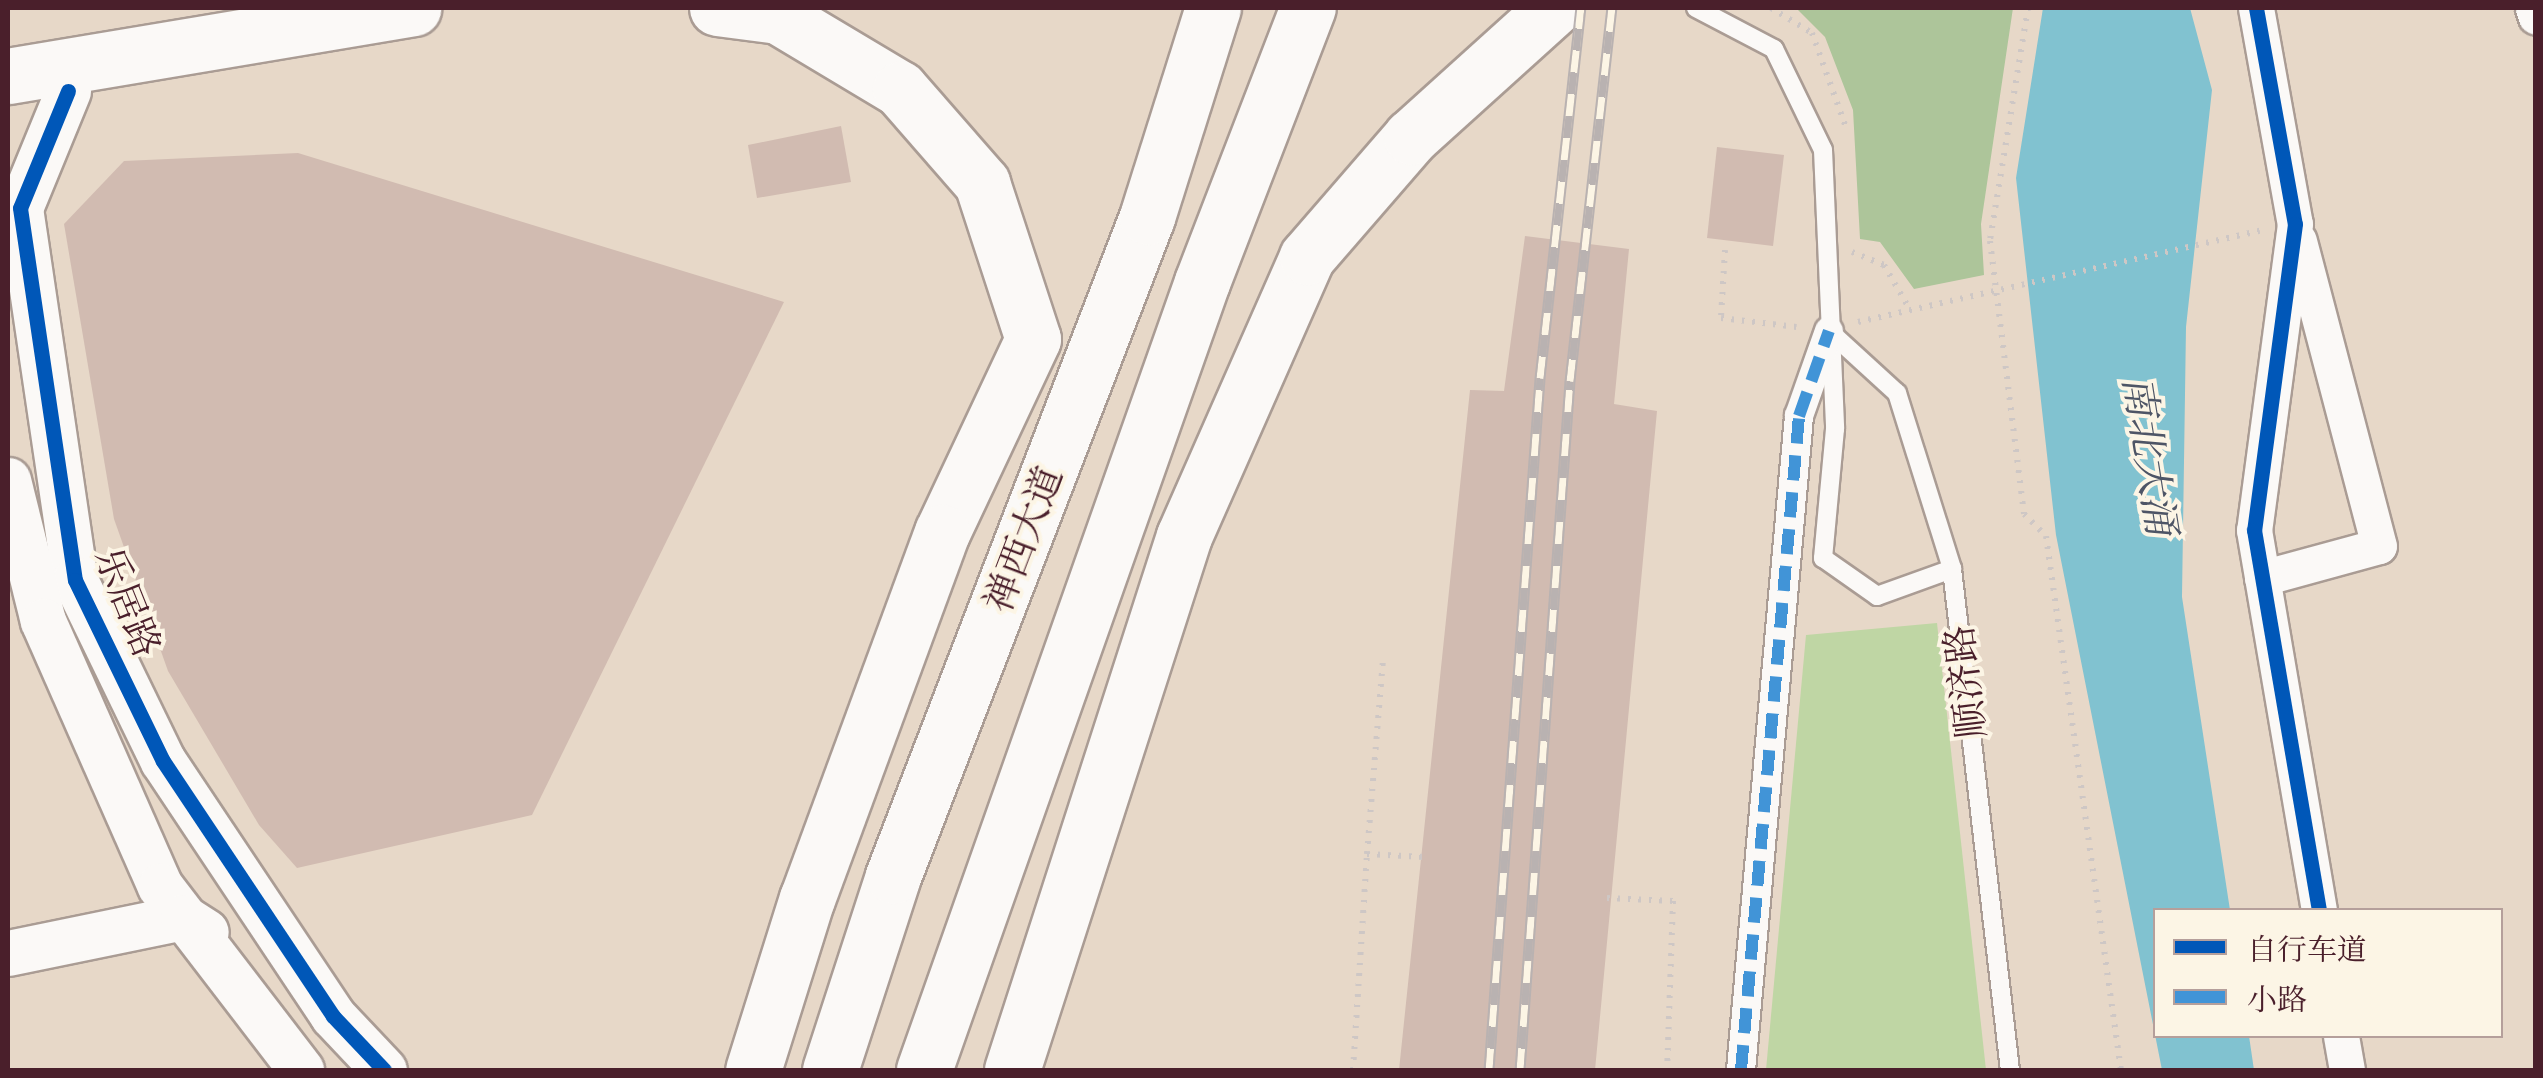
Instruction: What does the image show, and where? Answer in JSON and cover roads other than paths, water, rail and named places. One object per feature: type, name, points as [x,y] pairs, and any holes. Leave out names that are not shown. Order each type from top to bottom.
[{"type":"main road","points":[[8,76],[412,8]]},
{"type":"main road","points":[[717,8],[778,16],[900,89],[982,184],[1033,338],[942,532],[808,898],[753,1070]]},
{"type":"main road","name":"禅西大道","points":[[830,1070],[893,876],[1147,216],[1213,8]]},
{"type":"main road","points":[[924,1070],[1202,282],[1308,8]]},
{"type":"main road","points":[[1012,1070],[1184,536],[1306,257],[1411,137],[1554,8]]},
{"type":"main road","points":[[8,108],[217,41]]},
{"type":"street","points":[[2256,8],[2295,224],[2380,546],[2262,578]]},
{"type":"street","points":[[2533,8],[2536,17]]},
{"type":"street","name":"乐居路","points":[[68,91],[20,208],[75,580],[163,762],[333,1016],[384,1070]]},
{"type":"street","points":[[2295,224],[2254,530],[2319,908]]},
{"type":"street","points":[[1741,1070],[1799,416],[1829,330]]},
{"type":"street","points":[[8,480],[43,621],[160,886],[302,1070]]},
{"type":"street","points":[[8,953],[183,917],[333,1016]]},
{"type":"street","points":[[2341,1038],[2347,1070]]},
{"type":"lane","points":[[1696,8],[1774,49],[1823,150],[1835,430],[1824,558],[1877,596],[1952,569]]},
{"type":"lane","name":"顺济路","points":[[1829,330],[1898,393],[1952,569],[2010,1070]]},
{"type":"water","name":"南北大涌","points":[[2043,8],[2190,8],[2212,90],[2186,327],[2182,597],[2230,908],[2153,908],[2153,1025],[2056,535],[2016,178]]},
{"type":"water","points":[[2156,1038],[2249,1038],[2254,1070],[2162,1070]]},
{"type":"railway","points":[[1489,1070],[1540,378],[1581,8]]},
{"type":"railway","points":[[1520,1070],[1570,381],[1612,8]]}]
